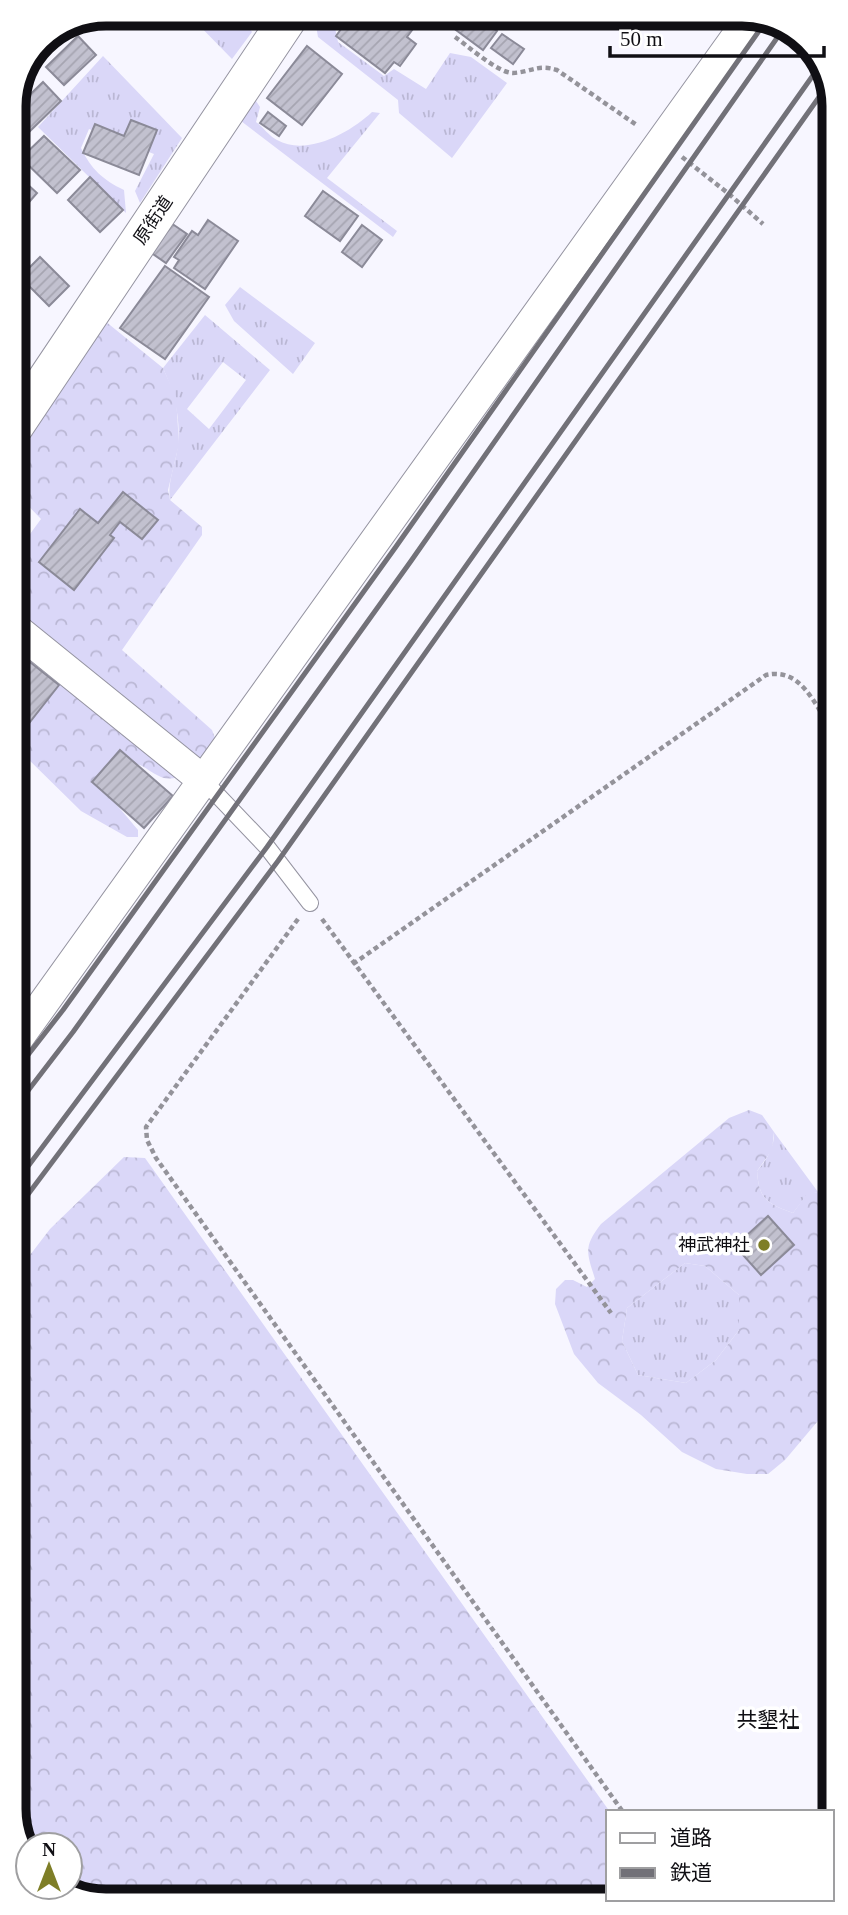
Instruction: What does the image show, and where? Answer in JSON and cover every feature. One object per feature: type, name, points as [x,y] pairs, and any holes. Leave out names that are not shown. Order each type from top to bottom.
[{"type":"street","name":"原街道","points":[[26,410],[283,26]]},
{"type":"street","points":[[26,1028],[743,26]]},
{"type":"street","points":[[26,637],[204,781]]},
{"type":"lane","points":[[204,781],[267,847],[310,903]]},
{"type":"path","points":[[455,37],[510,73],[543,66],[557,70],[662,142],[763,224]]},
{"type":"path","points":[[353,964],[766,675],[790,675],[802,685],[822,715]]},
{"type":"path","points":[[611,1313],[310,903],[146,1127],[147,1140],[180,1192],[622,1810]]},
{"type":"green space","points":[[200,26],[248,26],[252,32],[232,59]]},
{"type":"green space","points":[[316,26],[337,26],[338,42],[384,76],[394,69],[426,89],[450,53],[471,57],[507,83],[452,158],[399,113],[398,100],[318,37]]},
{"type":"green space","points":[[103,56],[182,138],[140,203],[135,191],[154,154],[89,129],[81,148],[98,173],[124,190],[126,213],[38,127]]},
{"type":"green space","points":[[256,101],[260,107],[256,122],[274,138],[302,146],[328,140],[353,127],[372,112],[380,113],[327,178],[397,231],[393,237],[241,121]]},
{"type":"green space","points":[[240,287],[315,343],[293,374],[234,321],[225,305]]},
{"type":"green space","points":[[205,315],[270,370],[170,500],[178,445],[178,425],[173,396],[163,368]],"holes":[[[223,362],[246,380],[209,429],[187,409]]]},
{"type":"green space","points":[[105,321],[163,368],[176,397],[179,444],[168,490],[170,500],[202,527],[202,535],[122,650],[212,730],[215,738],[193,767],[178,777],[161,777],[140,765],[121,763],[100,785],[138,830],[138,837],[127,837],[81,811],[26,757],[26,710],[37,694],[49,666],[26,633],[26,540],[41,519],[26,503],[26,433]]},
{"type":"green space","points":[[749,1110],[762,1115],[774,1132],[772,1150],[757,1171],[760,1188],[766,1199],[793,1213],[807,1194],[818,1192],[822,1198],[822,1416],[785,1460],[768,1474],[716,1469],[682,1452],[641,1415],[598,1383],[574,1354],[555,1304],[556,1289],[565,1280],[573,1280],[587,1287],[595,1279],[588,1250],[591,1239],[601,1224],[729,1118]],"holes":[[[767,1216],[793,1245],[761,1274],[735,1246]],[[685,1263],[705,1266],[739,1295],[739,1330],[716,1360],[686,1383],[638,1375],[622,1341],[627,1308]]]},
{"type":"green space","points":[[774,1132],[818,1192],[807,1195],[793,1213],[771,1203],[760,1188],[757,1171],[769,1153]]},
{"type":"green space","points":[[124,1157],[145,1158],[609,1810],[606,1810],[606,1889],[101,1889],[84,1885],[84,1831],[29,1831],[26,1809],[26,1260],[50,1229]]},
{"type":"green space","points":[[685,1263],[705,1266],[739,1295],[739,1330],[716,1360],[686,1383],[638,1375],[622,1341],[627,1308]]},
{"type":"building","points":[[343,26],[415,26],[407,37],[416,44],[400,66],[394,62],[385,73],[336,36]]},
{"type":"building","points":[[459,26],[490,26],[497,31],[483,50],[456,30]]},
{"type":"building","points":[[502,34],[524,49],[513,64],[491,48]]},
{"type":"building","points":[[78,36],[96,55],[64,85],[46,67]]},
{"type":"building","points":[[307,46],[342,74],[302,125],[267,98]]},
{"type":"building","points":[[43,82],[61,101],[30,131],[26,127],[27,98]]},
{"type":"building","points":[[268,112],[286,126],[279,136],[260,123]]},
{"type":"building","points":[[131,120],[157,130],[139,175],[83,153],[95,124],[124,136]]},
{"type":"building","points":[[44,136],[80,170],[57,193],[26,163],[26,153]]},
{"type":"building","points":[[90,177],[123,210],[100,232],[68,200]]},
{"type":"building","points":[[26,183],[37,193],[26,206]]},
{"type":"building","points":[[323,191],[358,216],[340,241],[305,216]]},
{"type":"building","points":[[208,220],[238,241],[205,289],[174,268],[179,260],[174,257],[192,231],[198,235]]},
{"type":"building","points":[[171,223],[187,234],[166,263],[150,252]]},
{"type":"building","points":[[362,225],[382,240],[362,267],[342,252]]},
{"type":"building","points":[[40,257],[69,286],[49,306],[26,283],[26,271]]},
{"type":"building","points":[[165,266],[209,297],[165,359],[120,328]]},
{"type":"building","points":[[123,492],[158,520],[142,539],[120,522],[110,535],[114,538],[74,590],[39,562],[80,509],[98,523]]},
{"type":"building","points":[[26,659],[59,685],[26,727]]},
{"type":"building","points":[[120,750],[173,796],[144,828],[92,782]]},
{"type":"building","name":"神武神社","points":[[768,1216],[794,1245],[761,1275],[735,1246]]},
{"type":"railway","points":[[26,1057],[63,1010],[395,548],[761,29]]},
{"type":"railway","points":[[26,1093],[73,1032],[411,561],[779,35]]},
{"type":"railway","points":[[26,1169],[267,847],[815,73]]},
{"type":"railway","points":[[26,1197],[278,861],[821,94]]},
{"type":"place","name":"神武神社","points":[[764,1245]]},
{"type":"district","name":"共墾社","points":[[768,1720]]}]
